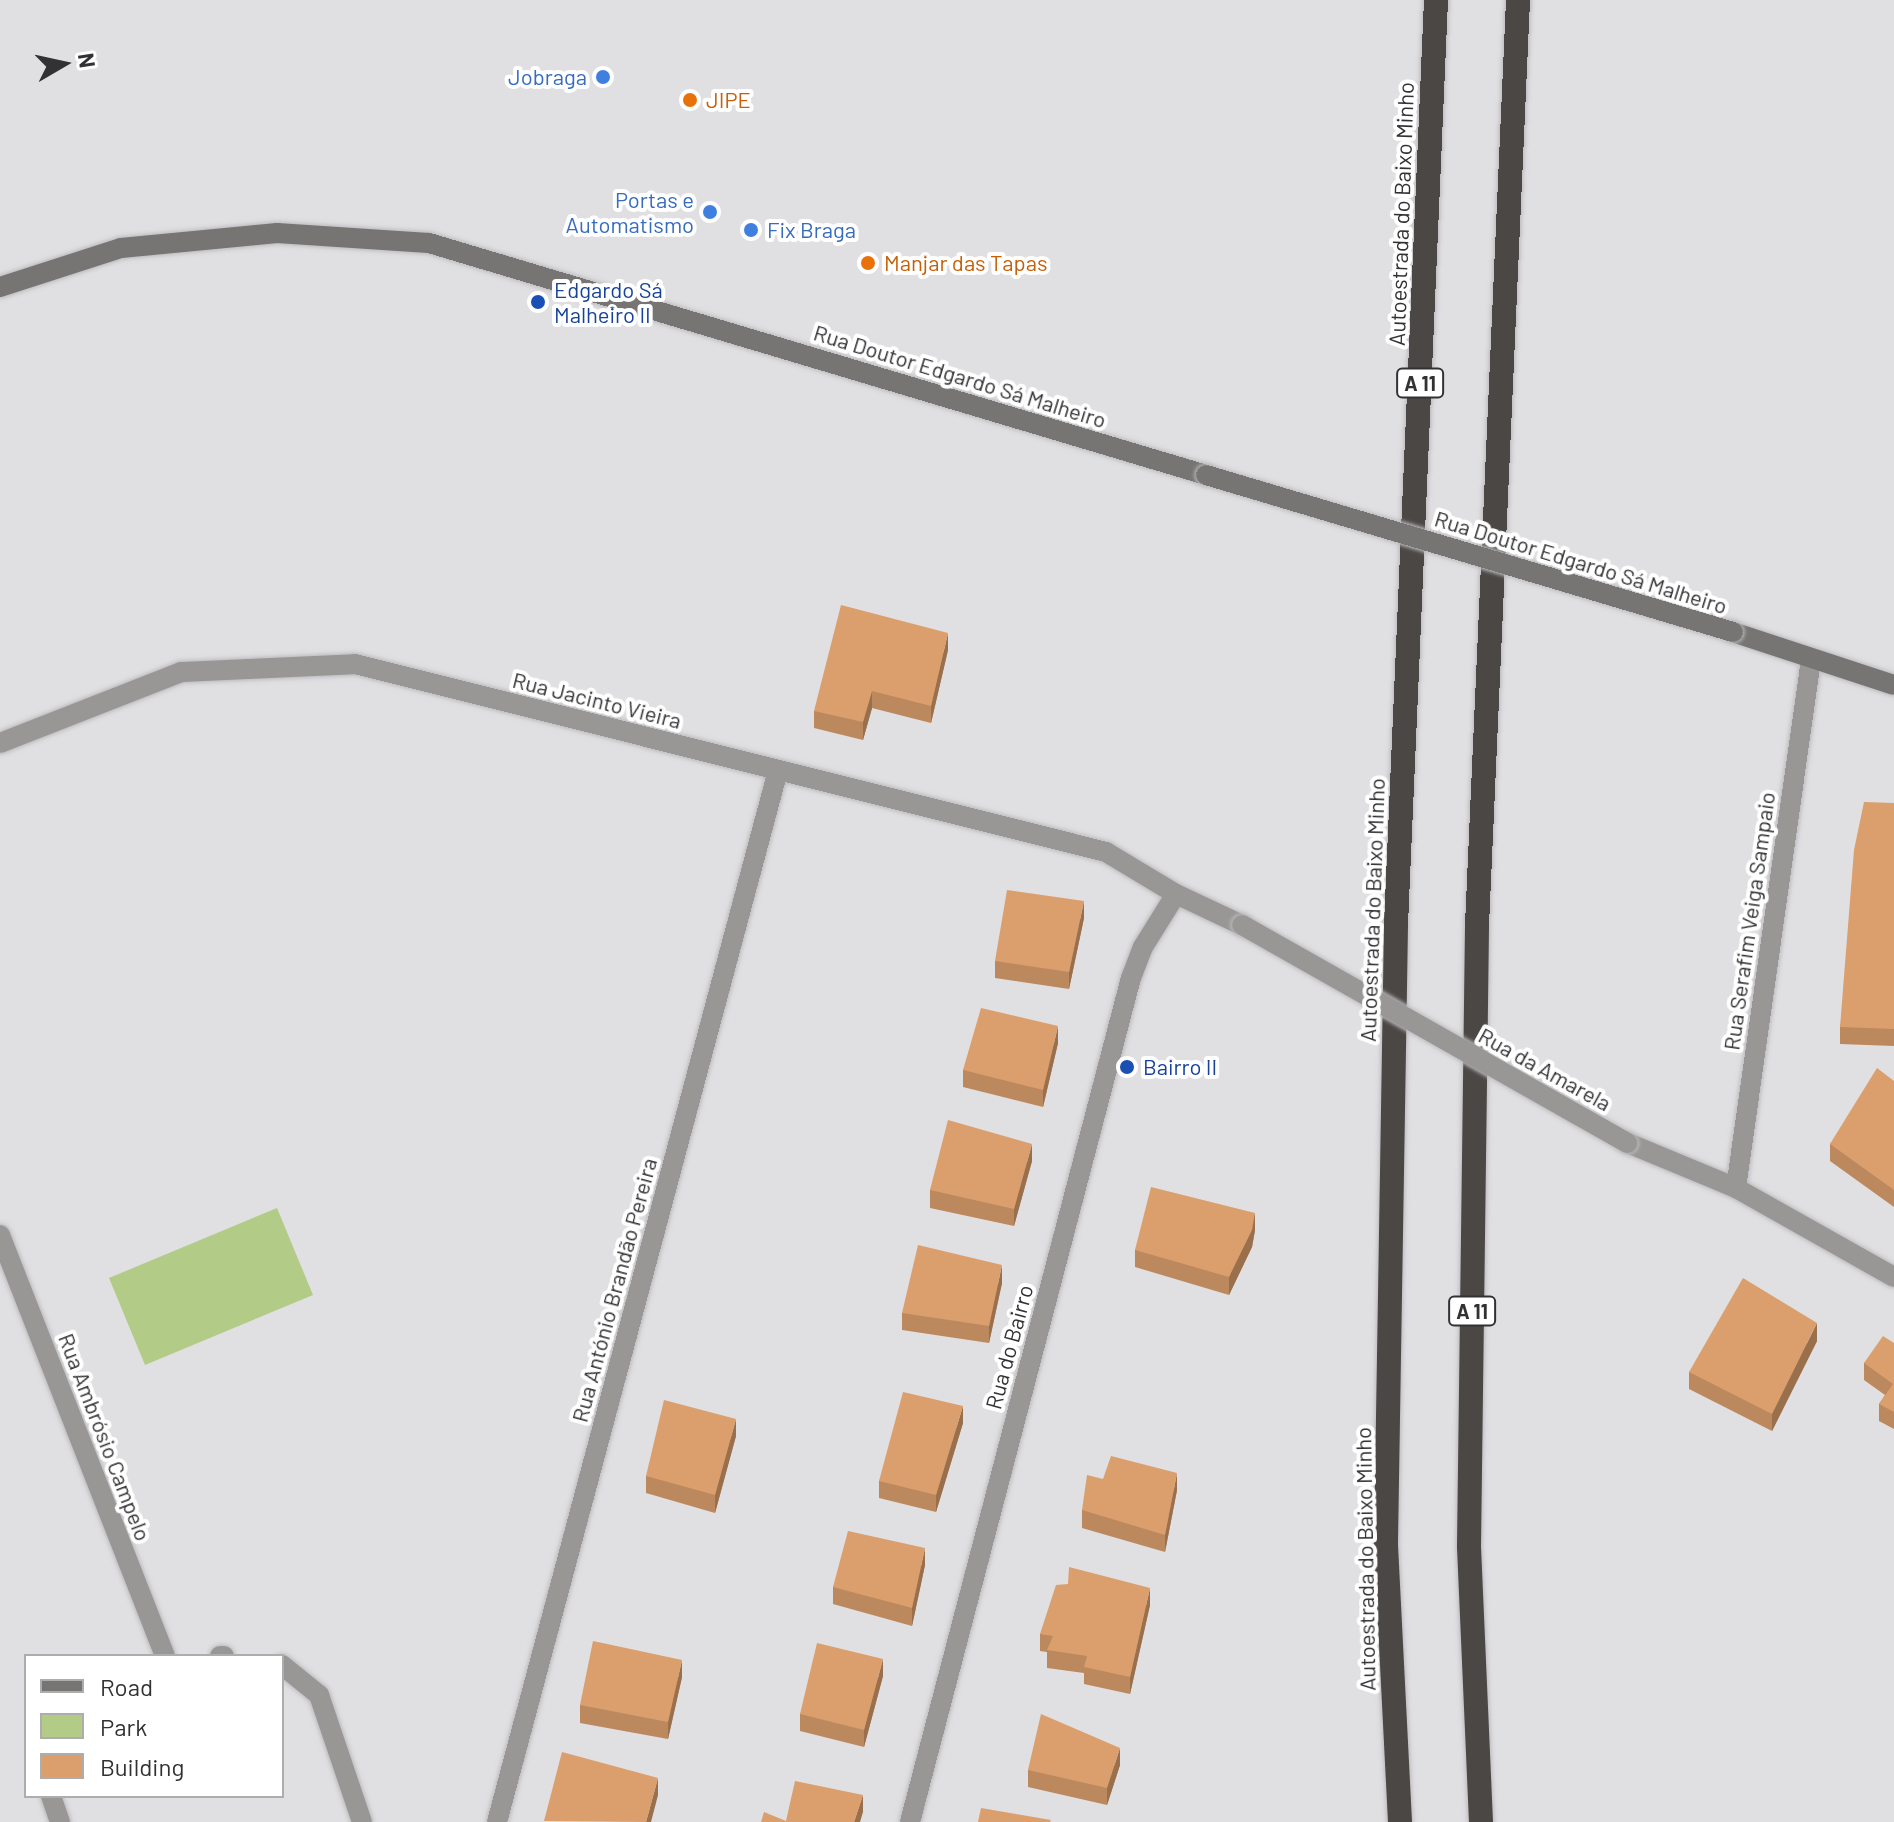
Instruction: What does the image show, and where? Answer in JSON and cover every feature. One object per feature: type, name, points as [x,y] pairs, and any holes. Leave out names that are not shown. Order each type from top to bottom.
[{"type":"highway","name":"Autoestrada do Baixo Minho","points":[[1400,1822],[1386,1541],[1396,924],[1436,0]]},
{"type":"highway","name":"A 11","points":[[1481,1822],[1469,1546],[1477,925],[1518,0]]},
{"type":"street","name":"Rua Doutor Edgardo Sá Malheiro","points":[[0,287],[121,248],[137,246],[277,233],[429,243],[1733,632],[1894,685]]},
{"type":"street","name":"Rua Serafim Veiga Sampaio","points":[[1736,1188],[1811,660]]},
{"type":"street","name":"Rua Jacinto Vieira","points":[[0,743],[181,672],[355,664],[1106,852],[1176,894]]},
{"type":"street","name":"Rua António Brandão Pereira","points":[[497,1822],[778,770]]},
{"type":"street","name":"Rua da Amarela","points":[[1176,894],[1242,925],[1628,1143],[1736,1188],[1894,1277]]},
{"type":"street","name":"Rua do Bairro","points":[[910,1822],[1131,978],[1143,947],[1176,894]]},
{"type":"street","name":"Rua Ambrósio Campelo","points":[[0,1235],[164,1654]]},
{"type":"street","points":[[284,1667],[319,1695],[362,1822]]},
{"type":"street","points":[[52,1798],[60,1822]]},
{"type":"green space","points":[[277,1208],[313,1295],[145,1365],[109,1278]]},
{"type":"building","points":[[841,605],[948,633],[931,706],[872,691],[863,722],[814,711]]},
{"type":"building","points":[[1864,802],[1894,803],[1894,1029],[1840,1027],[1854,850]]},
{"type":"building","points":[[1007,890],[1084,901],[1069,972],[995,961]]},
{"type":"building","points":[[981,1008],[1058,1026],[1043,1090],[963,1070]]},
{"type":"building","points":[[1877,1068],[1894,1081],[1894,1190],[1830,1144]]},
{"type":"building","points":[[948,1120],[1032,1144],[1014,1209],[930,1190]]},
{"type":"building","points":[[1151,1187],[1255,1213],[1252,1230],[1229,1277],[1135,1250]]},
{"type":"building","points":[[918,1245],[1002,1265],[989,1326],[902,1313]]},
{"type":"building","points":[[1743,1278],[1817,1323],[1772,1414],[1689,1372]]},
{"type":"building","points":[[1883,1336],[1894,1343],[1894,1412],[1879,1404],[1893,1384],[1864,1363]]},
{"type":"building","points":[[903,1392],[963,1406],[936,1495],[879,1481]]},
{"type":"building","points":[[664,1400],[736,1419],[715,1495],[646,1476]]},
{"type":"building","points":[[1111,1456],[1177,1473],[1165,1535],[1082,1510],[1087,1475],[1103,1479]]},
{"type":"building","points":[[848,1531],[925,1548],[912,1608],[833,1587]]},
{"type":"building","points":[[1069,1567],[1150,1588],[1130,1677],[1084,1667],[1087,1656],[1047,1650],[1053,1636],[1040,1634],[1056,1585],[1068,1584]]},
{"type":"building","points":[[593,1641],[682,1660],[668,1722],[580,1705]]},
{"type":"building","points":[[817,1643],[883,1659],[864,1730],[800,1714]]},
{"type":"building","points":[[1041,1714],[1120,1748],[1107,1788],[1028,1770]]},
{"type":"building","points":[[562,1752],[658,1778],[646,1822],[544,1821]]},
{"type":"building","points":[[795,1781],[863,1795],[854,1822],[761,1822],[764,1812],[786,1821]]},
{"type":"building","points":[[981,1808],[1051,1820],[978,1822]]},
{"type":"place","name":"Jobraga","points":[[603,77]]},
{"type":"place","name":"JIPE","points":[[690,100]]},
{"type":"place","name":"Portas e Automatismo","points":[[710,212]]},
{"type":"place","name":"Fix Braga","points":[[751,230]]},
{"type":"place","name":"Manjar das Tapas","points":[[868,263]]},
{"type":"place","name":"Edgardo Sá Malheiro II","points":[[538,302]]},
{"type":"place","name":"Bairro II","points":[[1127,1067]]}]
